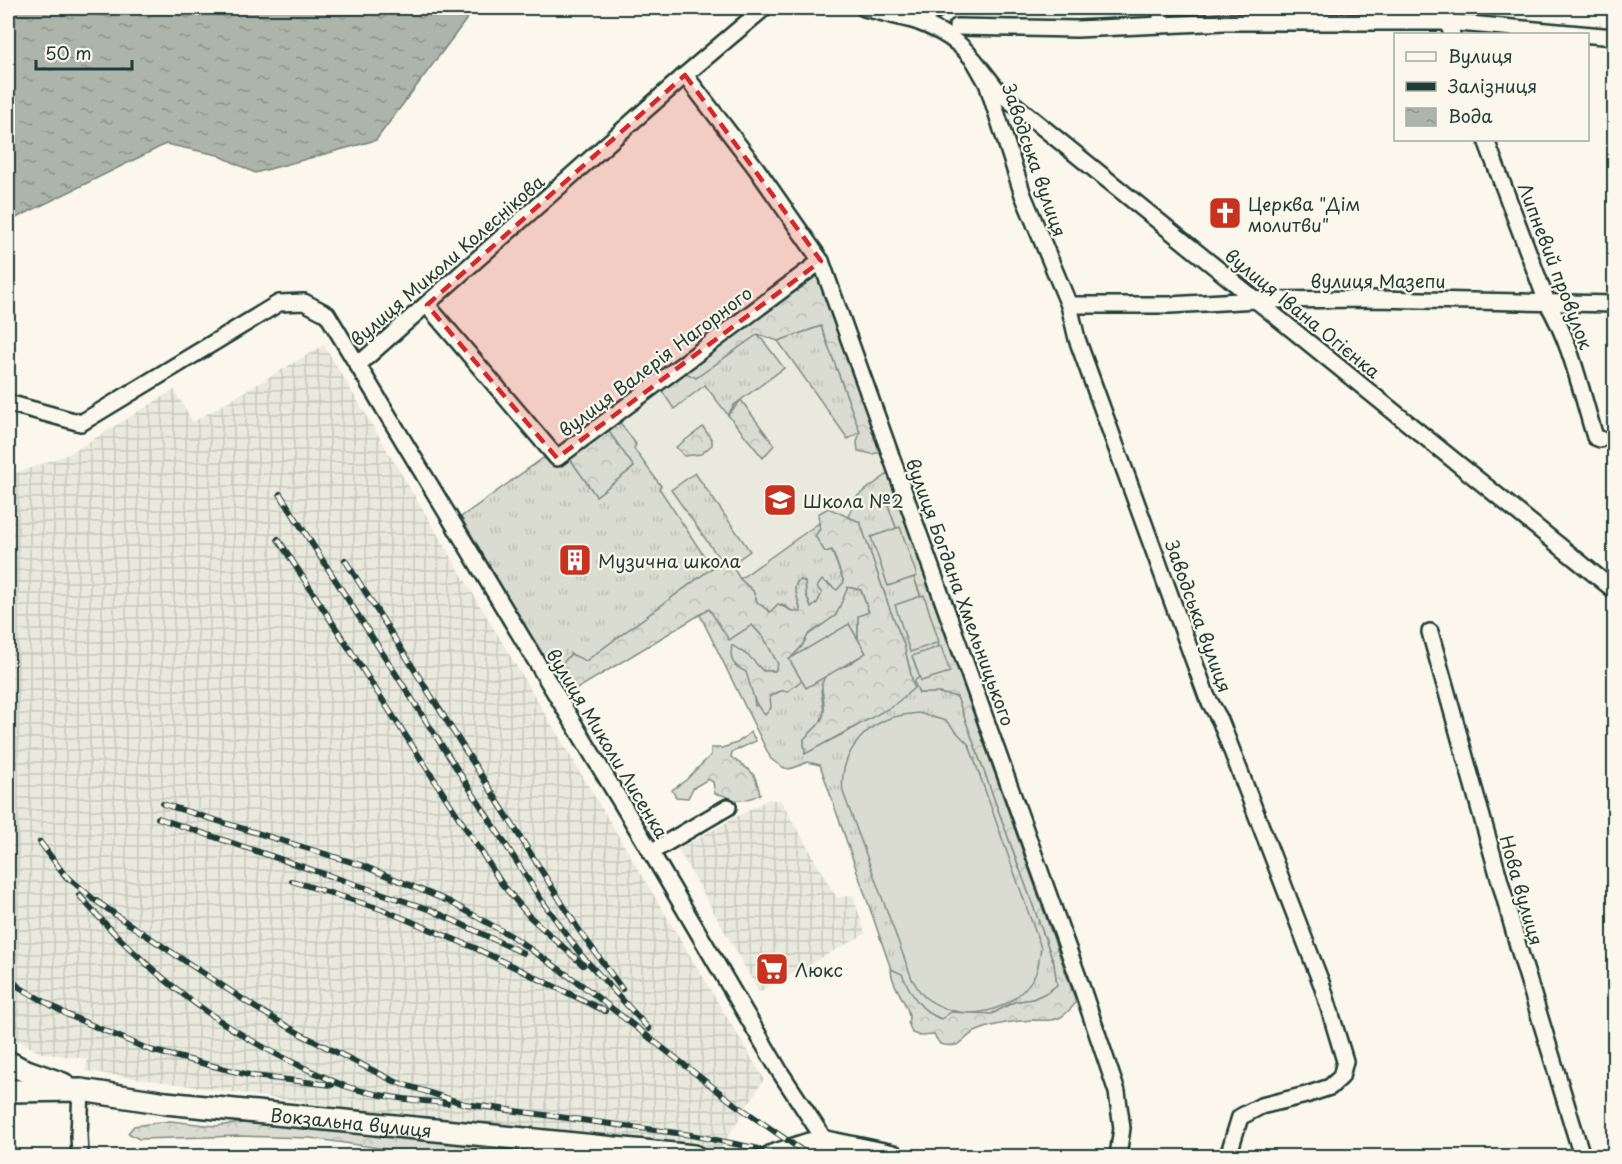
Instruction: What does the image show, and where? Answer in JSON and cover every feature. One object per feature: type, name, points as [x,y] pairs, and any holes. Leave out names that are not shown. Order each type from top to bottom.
[{"type":"street","name":"вулиця Миколи Колеснікова","points":[[8,403],[81,423],[279,303],[304,302],[327,314],[359,364],[685,75],[764,8]]},
{"type":"street","points":[[864,8],[921,19],[962,45],[974,60]]},
{"type":"street","points":[[921,19],[939,8]]},
{"type":"street","points":[[948,8],[962,45]]},
{"type":"street","points":[[1161,8],[1161,25]]},
{"type":"street","points":[[957,27],[1077,29],[1308,21],[1447,21],[1572,33]]},
{"type":"street","points":[[1589,35],[1614,37]]},
{"type":"street","name":"вулиця Івана Огієнка","points":[[974,60],[999,92],[1614,590]]},
{"type":"street","name":"Заводська вулиця","points":[[974,60],[987,83],[1023,195],[1069,305],[1077,339],[1207,697],[1220,720],[1293,906],[1322,985],[1345,1061],[1341,1077],[1330,1087],[1261,1106],[1240,1117],[1228,1156]]},
{"type":"street","name":"вулиця Богдана Хмельницького","points":[[685,75],[756,168],[821,261],[1078,977],[1117,1092],[1122,1128],[1118,1156]]},
{"type":"street","name":"Липневий провулок","points":[[1485,141],[1572,362],[1595,437],[1600,439]]},
{"type":"street","name":"вулиця Валерія Нагорного","points":[[427,305],[557,458],[821,261]]},
{"type":"street","name":"вулиця Мазепи","points":[[1069,305],[1170,305],[1257,300],[1374,299],[1614,304]]},
{"type":"street","name":"вулиця Миколи Лисенка","points":[[359,364],[780,1072],[826,1142]]},
{"type":"street","name":"Нова вулиця","points":[[1430,632],[1519,949],[1582,1156]]},
{"type":"street","points":[[651,852],[728,807]]},
{"type":"street","points":[[8,1062],[21,1070],[81,1090],[80,1156]]},
{"type":"street","name":"Вокзальна вулиця","points":[[8,1091],[81,1090],[166,1103],[694,1156]]},
{"type":"street","points":[[772,1156],[809,1144],[826,1142],[893,1156]]},
{"type":"highlighted area","points":[[685,75],[821,261],[557,458],[427,305]]},
{"type":"shaded area","name":"Школа №2","points":[[818,275],[963,670],[906,690],[715,575],[608,428],[796,288]]},
{"type":"shaded area","points":[[324,345],[764,1079],[719,1151],[421,1119],[85,1071],[88,1059],[41,1053],[8,1035],[8,476],[69,454],[174,390],[193,422]]},
{"type":"shaded area","points":[[769,799],[781,801],[837,898],[853,895],[865,934],[759,992],[678,849]]},
{"type":"green space","points":[[806,270],[822,277],[886,451],[872,454],[858,451],[857,442],[860,432],[821,326],[778,341],[758,334],[696,378],[686,373],[682,362]]},
{"type":"green space","points":[[821,326],[860,432],[848,439],[778,341]]},
{"type":"green space","points":[[758,334],[784,368],[734,405],[728,415],[705,385],[674,409],[662,391],[686,373],[696,378]]},
{"type":"green space","points":[[741,400],[774,445],[763,458],[728,415]]},
{"type":"green space","points":[[619,421],[636,444],[634,449],[661,486],[659,488],[712,568],[586,661],[562,664],[557,681],[461,517],[546,456],[557,466],[568,456],[596,496],[634,467],[607,429]]},
{"type":"green space","points":[[703,427],[712,440],[712,445],[701,454],[684,456],[676,447]]},
{"type":"green space","points":[[607,429],[634,467],[596,496],[568,456]]},
{"type":"green space","points":[[695,473],[750,551],[726,568],[671,490]]},
{"type":"green space","points":[[888,474],[896,496],[887,502],[943,659],[919,693],[957,696],[1054,963],[1057,985],[1033,999],[1014,1002],[992,1014],[941,1019],[917,1003],[902,977],[891,969],[820,765],[807,762],[788,769],[771,759],[700,615],[709,609],[752,625],[764,638],[778,664],[775,671],[763,671],[741,650],[735,666],[746,671],[753,690],[755,706],[780,691],[788,691],[791,658],[808,635],[836,615],[847,587],[861,590],[869,613],[858,616],[858,642],[861,656],[846,666],[832,667],[821,690],[824,712],[820,723],[804,739],[805,753],[849,731],[914,688],[904,645],[860,522],[848,517],[856,497]]},
{"type":"green space","points":[[896,496],[1075,999],[1075,1004],[1057,1019],[1019,1021],[991,1026],[977,1031],[954,1045],[940,1044],[934,1035],[920,1036],[912,1033],[908,1022],[908,1011],[894,983],[891,969],[902,974],[922,1007],[941,1019],[951,1012],[992,1014],[1014,1002],[1033,999],[1057,985],[1054,963],[957,697],[939,693],[919,693],[914,682],[926,669],[943,658],[887,502]]},
{"type":"green space","points":[[828,508],[860,522],[904,645],[914,688],[893,706],[805,754],[804,739],[817,727],[824,712],[823,680],[832,667],[846,666],[861,656],[858,641],[858,616],[869,612],[861,590],[848,587],[836,615],[808,635],[791,658],[802,680],[788,691],[780,691],[770,696],[771,708],[765,715],[755,700],[746,672],[733,662],[732,645],[751,658],[763,671],[775,671],[778,664],[764,638],[752,625],[729,640],[709,609],[577,689],[566,687],[557,681],[562,664],[571,654],[586,661],[719,563],[729,561],[740,579],[753,591],[757,602],[770,612],[778,604],[792,611],[801,612],[795,588],[797,582],[801,580],[805,582],[811,608],[817,603],[822,593],[817,587],[822,580],[837,590],[844,582],[832,550],[825,552],[815,536],[820,529],[818,514]]},
{"type":"green space","points":[[819,523],[844,582],[837,591],[828,583],[817,603],[811,608],[805,582],[801,580],[797,582],[795,588],[801,612],[792,611],[782,604],[770,612],[757,602],[753,591],[740,579]]},
{"type":"green space","points":[[900,527],[917,576],[888,586],[871,537]]},
{"type":"green space","points":[[924,595],[939,642],[910,652],[895,605]]},
{"type":"green space","points":[[849,624],[866,653],[806,688],[789,659]]},
{"type":"green space","points":[[941,646],[950,672],[921,681],[912,656]]},
{"type":"green space","points":[[918,713],[946,721],[969,745],[1041,948],[1035,975],[1025,988],[1000,1007],[986,1011],[971,1013],[955,1011],[926,998],[918,989],[912,979],[843,792],[844,768],[853,747],[860,738],[879,723],[890,718]]},
{"type":"green space","points":[[751,732],[756,741],[732,752],[731,757],[753,775],[760,794],[745,800],[732,799],[715,794],[713,782],[708,779],[693,788],[688,798],[676,797],[672,790],[686,780],[711,755],[711,748],[722,748],[737,743]]},
{"type":"green space","points":[[170,1121],[215,1126],[243,1123],[622,1156],[479,1156],[400,1151],[310,1138],[240,1136],[139,1139],[128,1133],[134,1126]]},
{"type":"water","points":[[8,8],[475,8],[376,140],[255,173],[218,155],[166,144],[8,222]]},
{"type":"railway","points":[[280,494],[540,898],[582,956],[649,1029]]},
{"type":"railway","points":[[278,539],[502,884],[529,916],[583,965]]},
{"type":"railway","points":[[345,560],[579,930],[622,989]]},
{"type":"railway","points":[[163,804],[361,865],[450,902],[513,937],[583,986],[732,1102],[810,1156]]},
{"type":"railway","points":[[158,818],[431,910],[523,953]]},
{"type":"railway","points":[[40,842],[67,878]]},
{"type":"railway","points":[[63,873],[92,898],[126,922],[256,1008],[302,1035],[396,1082],[465,1104],[691,1135],[755,1148],[777,1156]]},
{"type":"railway","points":[[292,881],[381,909],[475,948],[605,1011]]},
{"type":"railway","points":[[79,895],[157,973],[185,996],[246,1037],[278,1055],[348,1087],[398,1098],[447,1103]]},
{"type":"railway","points":[[8,976],[19,987],[68,1015],[150,1050],[253,1076],[332,1085]]},
{"type":"place","name":"Церква \"Дім молитви\"","points":[[1225,213]]},
{"type":"place","name":"Школа №2","points":[[780,500]]},
{"type":"place","name":"Музична школа","points":[[575,560]]},
{"type":"place","name":"Люкс","points":[[772,969]]}]
